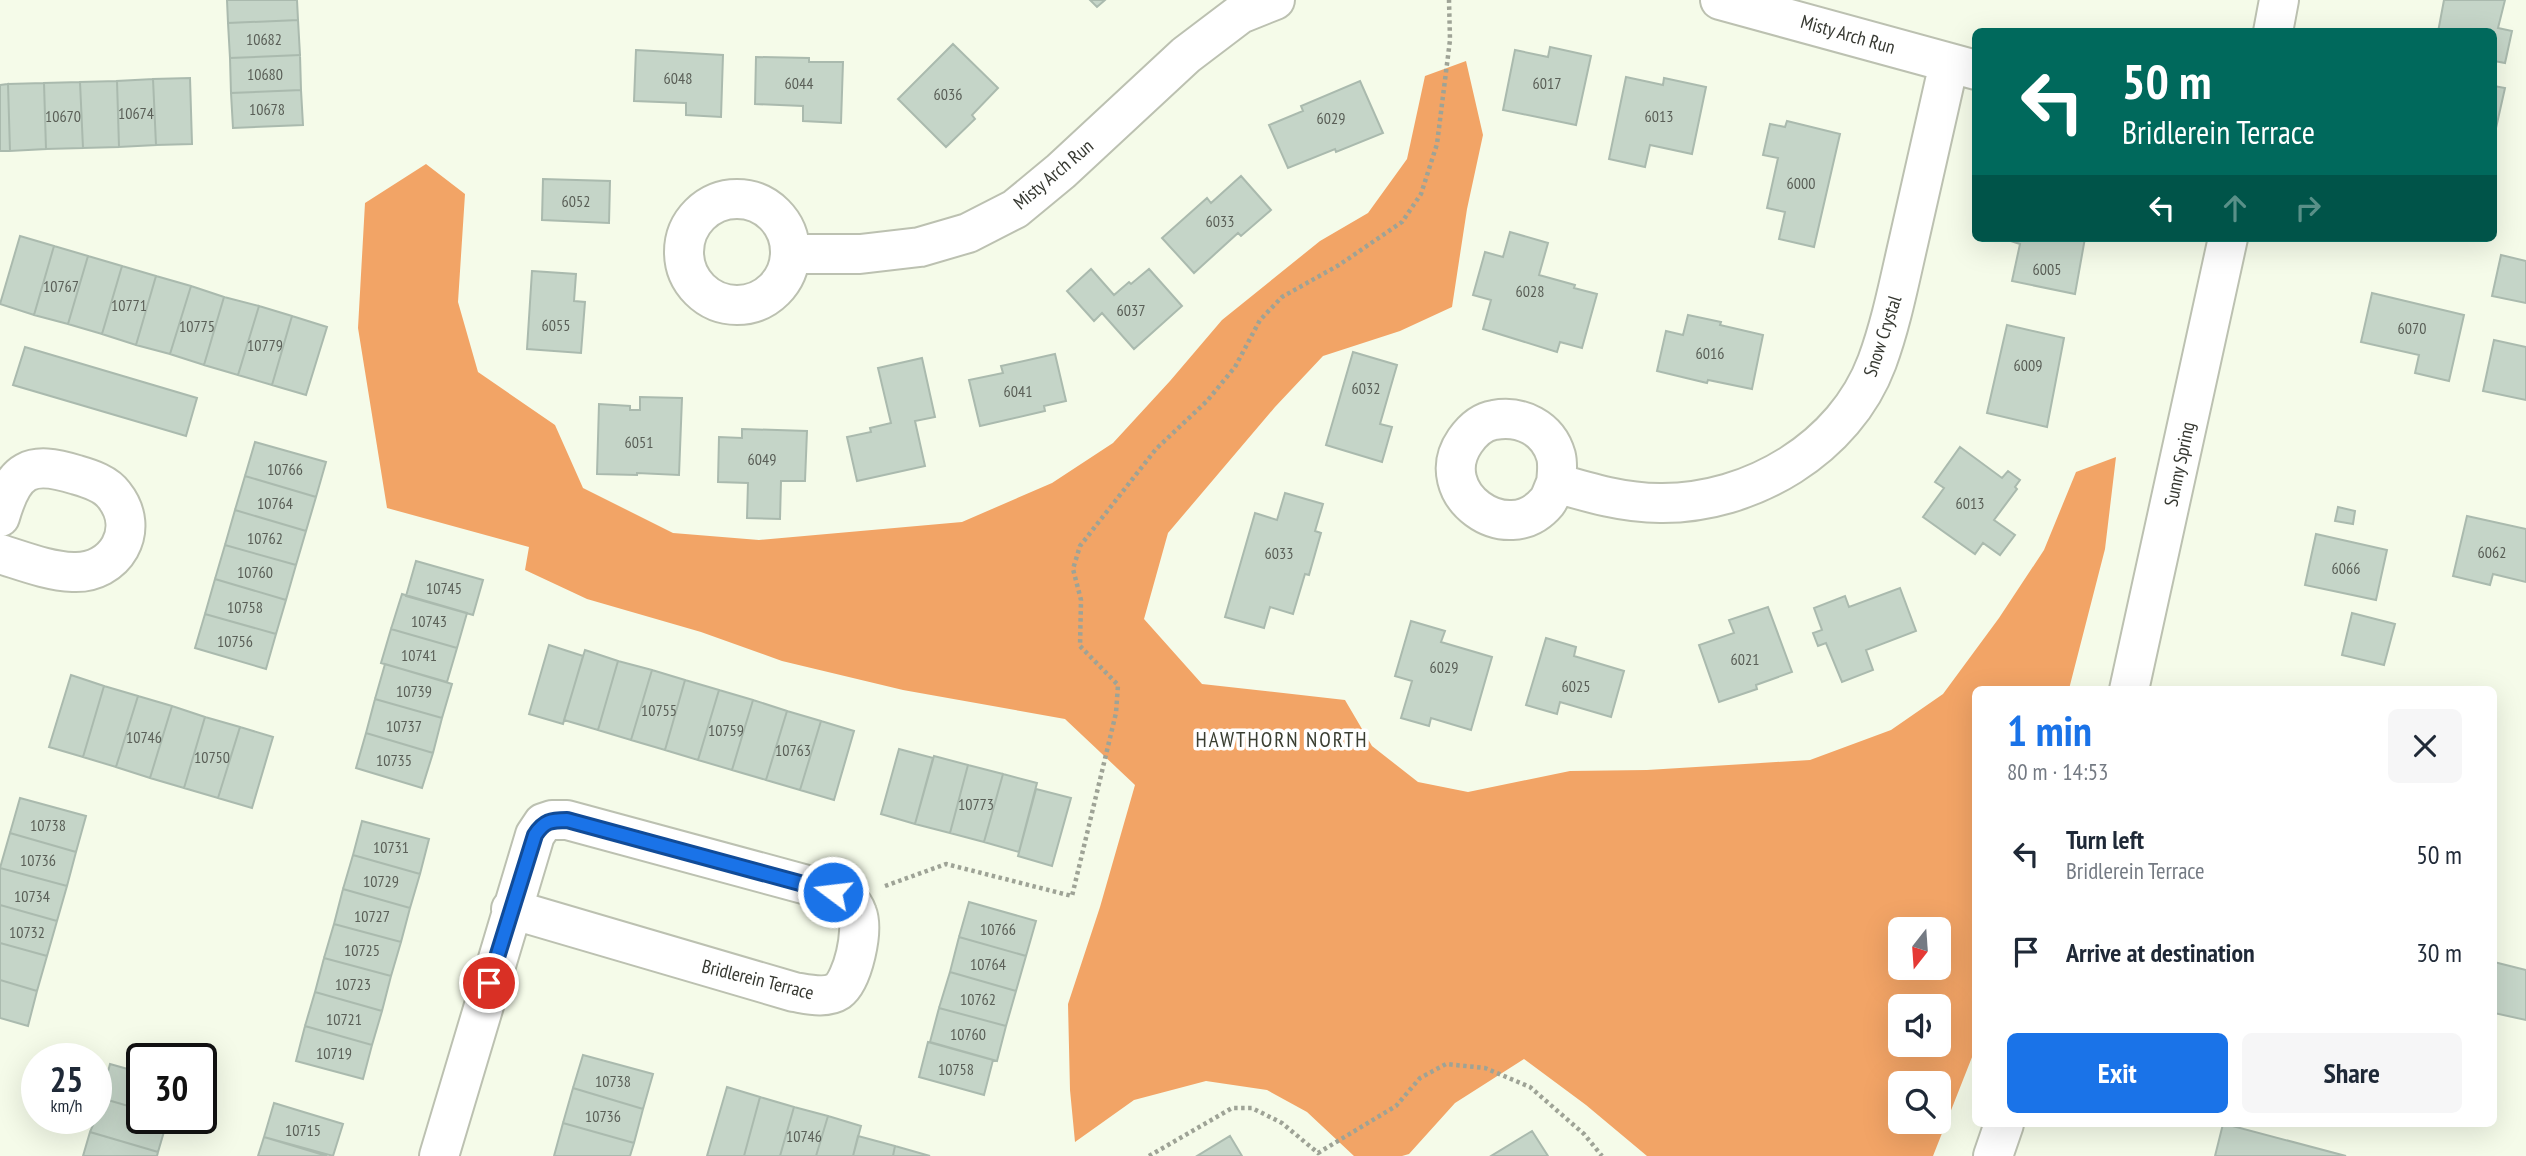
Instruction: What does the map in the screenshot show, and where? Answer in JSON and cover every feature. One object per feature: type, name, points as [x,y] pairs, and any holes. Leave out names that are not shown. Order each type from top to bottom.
[{"type":"street","name":"Misty Arch Run","points":[[791,254],[860,254],[919,247],[968,233],[1015,209],[1061,171],[1236,7],[1275,0]]},
{"type":"street","name":"Misty Arch Run","points":[[1720,0],[1962,66]]},
{"type":"street","points":[[2274,28],[2279,0]]},
{"type":"street","name":"Snow Crystal","points":[[1556,483],[1604,497],[1660,503],[1704,499],[1750,487],[1798,461],[1832,432],[1859,398],[1877,363],[1962,66]]},
{"type":"street","name":"Sunny Spring","points":[[2130,686],[2227,242]]},
{"type":"street","points":[[0,517],[7,492],[18,478],[32,469],[52,467],[95,480],[114,494],[124,512],[125,531],[118,550],[108,563],[91,571],[71,572],[0,554]]},
{"type":"street","points":[[439,1156],[511,909],[535,835],[542,823],[567,820],[833,892],[849,900]]},
{"type":"street","name":"Bridlerein Terrace","points":[[511,909],[794,992],[820,996],[837,992],[849,977],[860,929],[857,913],[849,900]]},
{"type":"street","points":[[1993,1156],[2003,1127]]},
{"type":"path","points":[[849,900],[946,864],[1072,895],[1116,713],[1118,685],[1080,646],[1081,600],[1073,569],[1080,547],[1156,449],[1206,401],[1235,367],[1260,320],[1283,297],[1339,265],[1402,222],[1420,194],[1437,144],[1450,40],[1449,0]]},
{"type":"path","points":[[1149,1156],[1232,1108],[1252,1108],[1282,1123],[1318,1153],[1396,1106],[1420,1078],[1446,1065],[1485,1068],[1530,1087],[1584,1134],[1602,1156]]},
{"type":"shaded area","points":[[1466,61],[1483,135],[1467,209],[1452,307],[1400,331],[1323,356],[1275,407],[1168,533],[1144,619],[1202,684],[1345,700],[1372,746],[1418,782],[1468,792],[1570,771],[1647,770],[1810,760],[1891,730],[1943,694],[1999,618],[2044,550],[2076,472],[2116,457],[2105,549],[2070,686],[1972,686],[1972,1057],[1951,1110],[1951,1071],[1888,1071],[1888,1134],[1942,1134],[1933,1156],[1647,1156],[1586,1105],[1524,1059],[1455,1103],[1409,1154],[1402,1156],[1354,1156],[1307,1112],[1267,1090],[1206,1081],[1134,1100],[1075,1142],[1070,1090],[1068,1004],[1100,907],[1135,785],[1065,719],[903,690],[782,661],[701,632],[587,599],[525,570],[529,547],[387,508],[358,328],[365,203],[426,164],[465,194],[458,302],[478,372],[555,425],[583,488],[673,533],[759,540],[962,522],[1052,483],[1113,443],[1222,320],[1320,241],[1368,213],[1407,159],[1425,76]]},
{"type":"building","points":[[227,0],[297,0],[298,20],[228,23]]},
{"type":"building","points":[[1090,0],[1105,0],[1097,7]]},
{"type":"building","points":[[2444,0],[2505,0],[2498,28],[2512,31],[2505,63],[2497,62],[2497,28],[2439,28]]},
{"type":"building","points":[[298,20],[300,55],[230,58],[228,23]]},
{"type":"building","points":[[953,44],[998,88],[972,115],[975,119],[946,147],[898,99]]},
{"type":"building","points":[[1550,47],[1591,56],[1576,125],[1503,110],[1515,50],[1548,57]]},
{"type":"building","points":[[636,50],[723,55],[721,117],[686,115],[686,103],[634,101]]},
{"type":"building","points":[[300,55],[301,90],[231,93],[230,58]]},
{"type":"building","points":[[756,57],[843,62],[841,123],[803,121],[803,106],[755,104]]},
{"type":"building","points":[[1626,77],[1663,85],[1664,78],[1706,87],[1692,154],[1650,145],[1645,167],[1609,159]]},
{"type":"building","points":[[190,78],[192,144],[156,145],[153,79]]},
{"type":"building","points":[[153,79],[156,145],[119,147],[117,81]]},
{"type":"building","points":[[117,81],[119,147],[83,148],[80,82]]},
{"type":"building","points":[[1360,81],[1383,133],[1288,168],[1269,125],[1303,111],[1301,106]]},
{"type":"building","points":[[80,82],[83,148],[46,149],[44,83]]},
{"type":"building","points":[[44,83],[46,149],[10,151],[8,84]]},
{"type":"building","points":[[8,84],[10,151],[0,151],[0,85]]},
{"type":"building","points":[[2497,87],[2505,88],[2497,124]]},
{"type":"building","points":[[301,90],[303,125],[233,128],[231,93]]},
{"type":"building","points":[[1787,121],[1840,134],[1814,247],[1779,239],[1785,212],[1767,208],[1778,158],[1763,155],[1770,124],[1785,127]]},
{"type":"building","points":[[1241,176],[1271,210],[1241,236],[1238,233],[1194,273],[1162,238],[1207,198],[1211,203]]},
{"type":"building","points":[[543,179],[610,181],[609,223],[542,220]]},
{"type":"building","points":[[1510,232],[1548,243],[1539,275],[1597,294],[1582,348],[1560,342],[1557,352],[1483,329],[1491,300],[1473,295],[1485,252],[1503,257]]},
{"type":"building","points":[[20,236],[54,246],[34,315],[0,304]]},
{"type":"building","points":[[2014,242],[2084,242],[2075,294],[2012,281],[2020,244]]},
{"type":"building","points":[[54,246],[88,256],[68,324],[34,315]]},
{"type":"building","points":[[2501,255],[2526,261],[2526,303],[2492,296]]},
{"type":"building","points":[[88,256],[122,266],[102,334],[68,324]]},
{"type":"building","points":[[122,266],[156,276],[136,345],[102,334]]},
{"type":"building","points":[[1091,269],[1114,295],[1149,269],[1182,306],[1134,349],[1102,313],[1094,321],[1067,291]]},
{"type":"building","points":[[532,271],[576,274],[574,301],[585,302],[581,353],[527,349]]},
{"type":"building","points":[[156,276],[191,286],[170,354],[136,345]]},
{"type":"building","points":[[191,286],[224,297],[204,365],[170,354]]},
{"type":"building","points":[[2372,293],[2464,315],[2449,381],[2415,373],[2419,355],[2361,342]]},
{"type":"building","points":[[224,297],[259,306],[238,375],[204,365]]},
{"type":"building","points":[[259,306],[292,316],[272,385],[238,375]]},
{"type":"building","points":[[1688,315],[1763,335],[1752,389],[1708,380],[1707,383],[1657,371],[1666,331],[1683,335]]},
{"type":"building","points":[[292,316],[327,327],[306,395],[272,385]]},
{"type":"building","points":[[2007,325],[2064,338],[2047,427],[1987,413]]},
{"type":"building","points":[[2494,340],[2526,347],[2526,400],[2483,391]]},
{"type":"building","points":[[25,347],[197,398],[186,436],[13,385]]},
{"type":"building","points":[[1353,352],[1397,365],[1380,424],[1392,427],[1382,462],[1326,445]]},
{"type":"building","points":[[1055,354],[1066,401],[1044,406],[1045,411],[980,426],[969,380],[1003,373],[1001,366]]},
{"type":"building","points":[[922,358],[935,417],[915,421],[925,466],[857,481],[847,437],[871,432],[870,428],[891,423],[878,368]]},
{"type":"building","points":[[640,397],[682,398],[679,475],[597,474],[599,404],[630,406],[630,410],[640,410]]},
{"type":"building","points":[[742,429],[807,431],[805,481],[781,481],[780,519],[747,518],[748,483],[718,482],[719,437],[742,438]]},
{"type":"building","points":[[255,442],[326,462],[316,497],[245,476]]},
{"type":"building","points":[[1960,447],[2002,478],[2008,471],[2020,480],[2015,487],[2017,489],[1994,520],[2015,535],[2000,555],[1983,543],[1975,554],[1923,517],[1944,488],[1935,482]]},
{"type":"building","points":[[245,476],[316,497],[306,531],[235,510]]},
{"type":"building","points":[[1285,493],[1323,504],[1315,531],[1321,533],[1309,575],[1305,574],[1293,614],[1270,607],[1264,628],[1225,617],[1255,513],[1277,520]]},
{"type":"building","points":[[2338,507],[2355,511],[2353,524],[2335,521]]},
{"type":"building","points":[[235,510],[306,531],[296,565],[225,545]]},
{"type":"building","points":[[2467,516],[2526,529],[2526,582],[2493,574],[2490,585],[2453,576]]},
{"type":"building","points":[[2316,534],[2387,550],[2376,600],[2305,585]]},
{"type":"building","points":[[225,545],[296,565],[286,600],[215,579]]},
{"type":"building","points":[[416,561],[483,580],[473,615],[406,596]]},
{"type":"building","points":[[215,579],[286,600],[276,634],[205,614]]},
{"type":"building","points":[[1900,588],[1916,631],[1866,650],[1873,670],[1842,682],[1826,643],[1818,646],[1813,633],[1822,630],[1814,608],[1845,596],[1849,607]]},
{"type":"building","points":[[402,594],[467,613],[457,648],[391,629]]},
{"type":"building","points":[[1768,607],[1792,672],[1756,685],[1757,689],[1719,702],[1699,645],[1734,633],[1729,620]]},
{"type":"building","points":[[2352,613],[2395,624],[2384,665],[2342,655]]},
{"type":"building","points":[[205,614],[276,634],[266,669],[195,648]]},
{"type":"building","points":[[1411,621],[1445,631],[1441,642],[1492,657],[1471,730],[1431,718],[1429,726],[1401,718],[1412,681],[1395,676]]},
{"type":"building","points":[[391,629],[457,648],[447,682],[381,663]]},
{"type":"building","points":[[1546,638],[1576,647],[1574,656],[1624,671],[1611,717],[1560,702],[1557,714],[1526,705]]},
{"type":"building","points":[[549,645],[583,656],[563,724],[529,714]]},
{"type":"building","points":[[585,650],[618,661],[598,730],[564,720]]},
{"type":"building","points":[[618,661],[652,670],[631,740],[598,730]]},
{"type":"building","points":[[385,664],[452,684],[442,718],[375,699]]},
{"type":"building","points":[[652,670],[685,680],[665,750],[631,740]]},
{"type":"building","points":[[71,675],[104,686],[83,757],[49,747]]},
{"type":"building","points":[[685,680],[719,690],[698,760],[665,750]]},
{"type":"building","points":[[104,686],[138,696],[116,767],[83,757]]},
{"type":"building","points":[[719,690],[753,700],[732,770],[698,760]]},
{"type":"building","points":[[138,696],[172,706],[150,778],[116,767]]},
{"type":"building","points":[[375,699],[442,718],[433,753],[366,733]]},
{"type":"building","points":[[753,700],[787,711],[766,780],[732,770]]},
{"type":"building","points":[[172,706],[205,717],[184,788],[150,778]]},
{"type":"building","points":[[787,711],[821,721],[800,790],[766,780]]},
{"type":"building","points":[[205,717],[240,727],[218,798],[184,788]]},
{"type":"building","points":[[821,721],[854,731],[834,800],[800,790]]},
{"type":"building","points":[[240,727],[273,737],[252,808],[218,798]]},
{"type":"building","points":[[366,733],[433,753],[422,788],[356,768]]},
{"type":"building","points":[[899,749],[933,758],[915,824],[881,814]]},
{"type":"building","points":[[934,756],[968,765],[950,833],[915,824]]},
{"type":"building","points":[[968,765],[1003,774],[984,842],[950,833]]},
{"type":"building","points":[[1003,774],[1037,783],[1019,852],[984,842]]},
{"type":"building","points":[[1036,789],[1071,798],[1052,866],[1018,856]]},
{"type":"building","points":[[20,798],[86,816],[76,852],[10,833]]},
{"type":"building","points":[[362,821],[429,839],[420,874],[353,855]]},
{"type":"building","points":[[10,833],[76,852],[67,886],[0,868]]},
{"type":"building","points":[[353,855],[420,874],[410,908],[343,889]]},
{"type":"building","points":[[0,868],[67,886],[57,921],[0,905]]},
{"type":"building","points":[[343,889],[410,908],[401,942],[334,924]]},
{"type":"building","points":[[969,902],[1036,921],[1026,956],[959,937]]},
{"type":"building","points":[[0,905],[57,921],[47,956],[0,943]]},
{"type":"building","points":[[334,924],[401,942],[391,976],[324,958]]},
{"type":"building","points":[[959,937],[1026,956],[1016,991],[950,972]]},
{"type":"building","points":[[0,943],[47,956],[37,991],[0,980]]},
{"type":"building","points":[[324,958],[391,976],[382,1011],[315,992]]},
{"type":"building","points":[[2497,963],[2526,970],[2526,1020],[2497,1014]]},
{"type":"building","points":[[950,972],[1016,991],[1006,1026],[939,1008]]},
{"type":"building","points":[[0,980],[37,991],[28,1026],[0,1018]]},
{"type":"building","points":[[315,992],[382,1011],[372,1045],[305,1026]]},
{"type":"building","points":[[939,1008],[1006,1026],[997,1061],[930,1042]]},
{"type":"building","points":[[305,1026],[372,1045],[363,1079],[296,1061]]},
{"type":"building","points":[[928,1042],[993,1060],[984,1095],[919,1077]]},
{"type":"building","points":[[583,1055],[653,1074],[643,1109],[573,1088]]},
{"type":"building","points":[[112,1065],[126,1068],[126,1105],[112,1101]]},
{"type":"building","points":[[727,1087],[760,1097],[744,1156],[707,1156]]},
{"type":"building","points":[[573,1088],[643,1109],[634,1143],[563,1123]]},
{"type":"building","points":[[760,1097],[794,1107],[780,1156],[744,1156]]},
{"type":"building","points":[[112,1101],[126,1105],[126,1134],[163,1134],[158,1152],[97,1134],[112,1134]]},
{"type":"building","points":[[274,1103],[343,1124],[333,1156],[264,1137]]},
{"type":"building","points":[[794,1107],[828,1116],[816,1156],[780,1156]]},
{"type":"building","points":[[828,1116],[861,1126],[853,1156],[816,1156]]},
{"type":"building","points":[[563,1123],[634,1143],[630,1156],[554,1156]]},
{"type":"building","points":[[2222,1127],[2236,1127],[2346,1156],[2215,1156]]},
{"type":"building","points":[[1532,1131],[1548,1156],[1491,1156]]},
{"type":"building","points":[[89,1134],[158,1152],[157,1156],[83,1156]]},
{"type":"building","points":[[858,1136],[895,1146],[893,1156],[853,1156]]},
{"type":"building","points":[[1230,1136],[1242,1156],[1197,1156]]},
{"type":"building","points":[[264,1137],[327,1156],[258,1156]]},
{"type":"building","points":[[895,1146],[930,1156],[893,1156]]},
{"type":"district","name":"HAWTHORN NORTH","points":[[1282,739]]},
{"type":"route","points":[[489,983],[535,835],[542,823],[552,820],[567,820],[833,892]]}]
